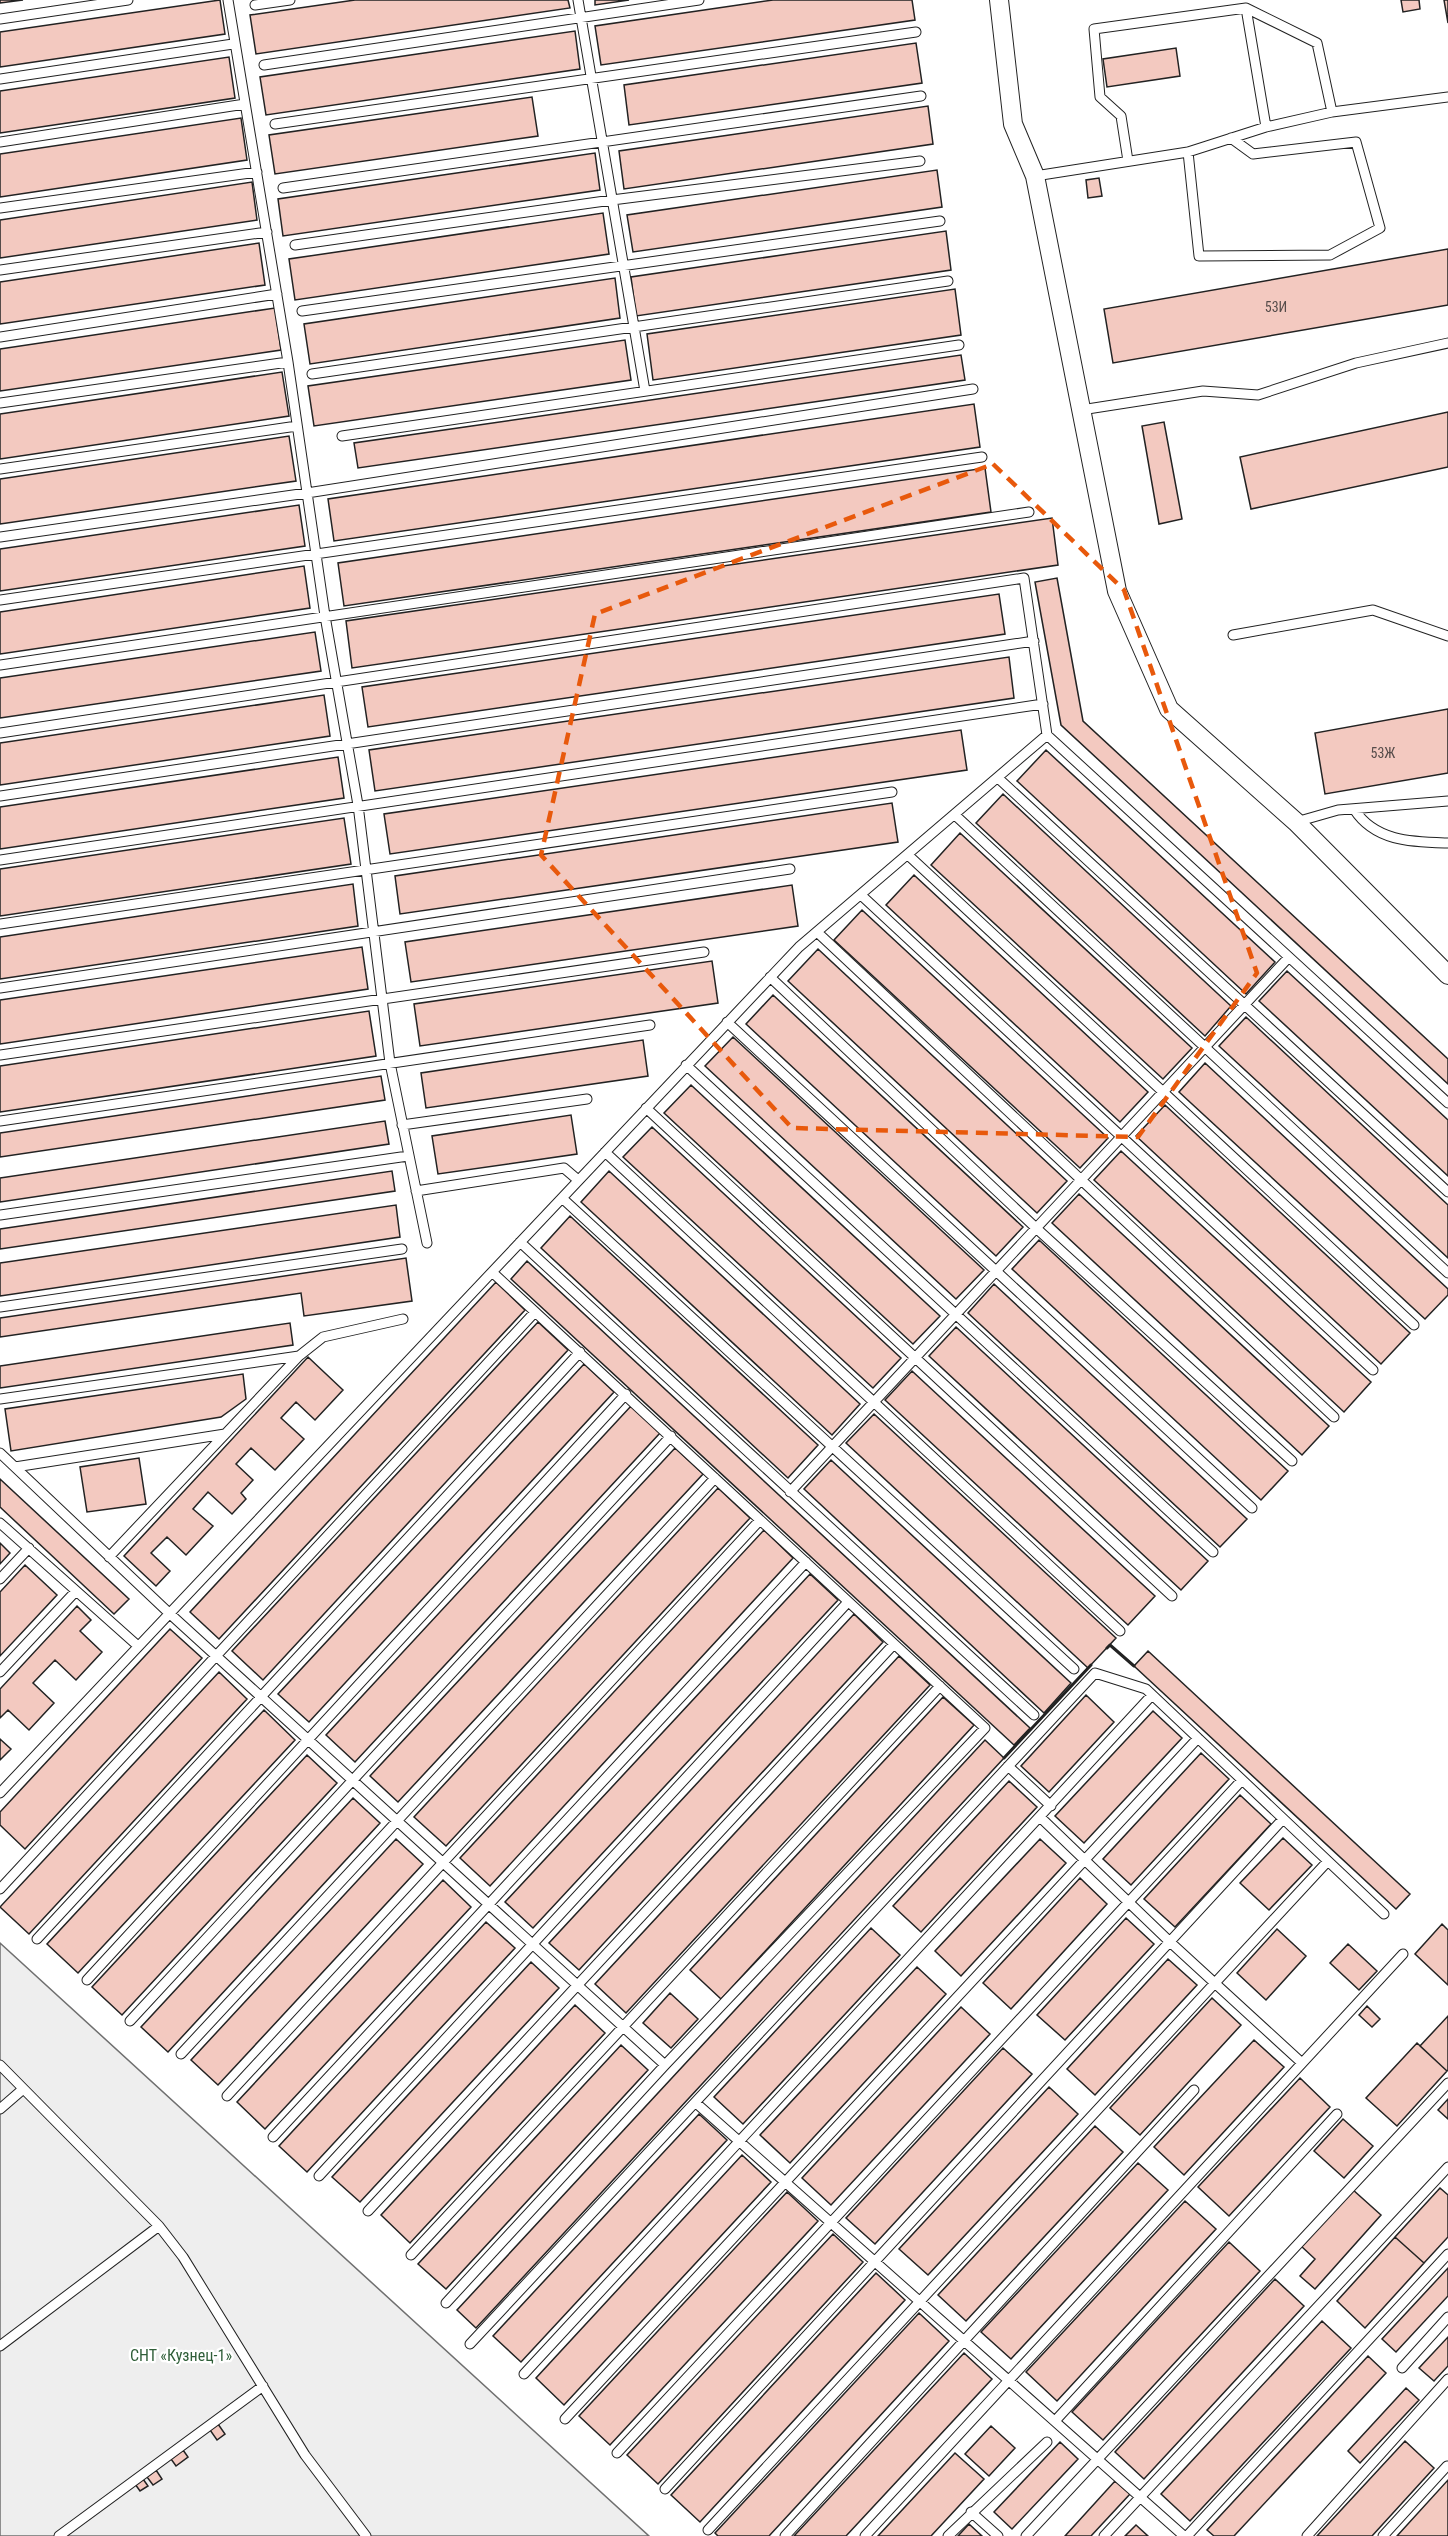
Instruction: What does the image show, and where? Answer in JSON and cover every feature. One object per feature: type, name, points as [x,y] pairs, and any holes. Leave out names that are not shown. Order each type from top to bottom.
[{"type":"street","points":[[999,0],[1013,124],[1035,176],[1117,591],[1169,709],[1296,822],[1448,975]]},
{"type":"lane","points":[[0,19],[128,0]]},
{"type":"lane","points":[[228,0],[233,44],[257,172],[288,362],[325,616],[358,805],[376,932],[390,1064],[427,1243]]},
{"type":"lane","points":[[255,5],[290,0]]},
{"type":"lane","points":[[578,0],[645,391]]},
{"type":"lane","points":[[264,65],[699,0]]},
{"type":"lane","points":[[1128,161],[1121,116],[1100,97],[1094,29],[1246,8],[1317,43],[1332,112]]},
{"type":"lane","points":[[1246,8],[1266,127]]},
{"type":"lane","points":[[275,124],[916,32]]},
{"type":"lane","points":[[0,79],[233,44]]},
{"type":"lane","points":[[283,188],[602,140],[921,96]]},
{"type":"lane","points":[[1035,176],[1188,152],[1266,127],[1332,112],[1448,97]]},
{"type":"lane","points":[[0,142],[245,104]]},
{"type":"lane","points":[[1188,152],[1198,256],[1330,255],[1380,228],[1356,142],[1253,154],[1231,138]]},
{"type":"lane","points":[[295,245],[612,200],[920,161]]},
{"type":"lane","points":[[0,208],[257,172]]},
{"type":"lane","points":[[302,310],[940,221]]},
{"type":"lane","points":[[0,270],[267,232]]},
{"type":"lane","points":[[312,374],[948,280]]},
{"type":"lane","points":[[0,336],[277,294]]},
{"type":"lane","points":[[1081,410],[1203,391],[1258,395],[1356,363],[1448,343]]},
{"type":"lane","points":[[342,436],[959,345]]},
{"type":"lane","points":[[0,403],[288,362]]},
{"type":"lane","points":[[0,537],[307,493],[974,389]]},
{"type":"lane","points":[[0,469],[297,426]]},
{"type":"lane","points":[[0,600],[982,457]]},
{"type":"lane","points":[[0,665],[1029,512]]},
{"type":"lane","points":[[0,733],[1024,578],[1047,735],[1448,1103]]},
{"type":"lane","points":[[1233,635],[1373,610],[1448,636]]},
{"type":"lane","points":[[0,796],[1034,641]]},
{"type":"lane","points":[[0,860],[1043,704]]},
{"type":"lane","points":[[0,1793],[770,978],[817,932],[1047,735]]},
{"type":"lane","points":[[998,778],[1448,1192]]},
{"type":"lane","points":[[0,924],[892,792]]},
{"type":"lane","points":[[1296,822],[1338,810],[1448,801]]},
{"type":"lane","points":[[1354,809],[1363,823],[1403,842],[1448,843]]},
{"type":"lane","points":[[955,815],[1448,1273]]},
{"type":"lane","points":[[908,855],[1414,1325]]},
{"type":"lane","points":[[0,988],[790,869]]},
{"type":"lane","points":[[861,895],[1372,1370]]},
{"type":"lane","points":[[817,932],[1334,1417]]},
{"type":"lane","points":[[0,1055],[704,952]]},
{"type":"lane","points":[[790,1492],[1289,957]]},
{"type":"lane","points":[[770,978],[1036,1228],[1292,1461]]},
{"type":"lane","points":[[727,1022],[997,1269],[1252,1508]]},
{"type":"lane","points":[[0,1121],[650,1025]]},
{"type":"lane","points":[[686,1065],[1213,1552]]},
{"type":"lane","points":[[402,1125],[587,1099]]},
{"type":"lane","points":[[646,1108],[1172,1596]]},
{"type":"lane","points":[[605,1152],[1120,1630]]},
{"type":"lane","points":[[0,1215],[408,1156]]},
{"type":"lane","points":[[416,1191],[564,1168],[578,1180]]},
{"type":"lane","points":[[562,1198],[1074,1669]]},
{"type":"lane","points":[[520,1242],[1034,1715]]},
{"type":"lane","points":[[0,1307],[402,1249]]},
{"type":"lane","points":[[446,2303],[665,2065],[985,1728],[492,1272]]},
{"type":"lane","points":[[0,1888],[535,1312]]},
{"type":"lane","points":[[110,1557],[298,1356],[323,1337],[403,1319]]},
{"type":"lane","points":[[38,1939],[580,1352]]},
{"type":"lane","points":[[0,1399],[298,1356]]},
{"type":"lane","points":[[87,1980],[626,1394]]},
{"type":"lane","points":[[15,1467],[225,1434]]},
{"type":"lane","points":[[130,2021],[671,1436]]},
{"type":"lane","points":[[0,1453],[216,1657],[665,2065]]},
{"type":"lane","points":[[181,2054],[715,1478]]},
{"type":"lane","points":[[227,2096],[760,1520]]},
{"type":"lane","points":[[0,1523],[138,1646]]},
{"type":"lane","points":[[0,1579],[29,1548]]},
{"type":"lane","points":[[273,2137],[806,1562]]},
{"type":"lane","points":[[0,1672],[76,1591]]},
{"type":"lane","points":[[319,2176],[848,1602]]},
{"type":"lane","points":[[368,2211],[894,1644]]},
{"type":"lane","points":[[470,2344],[1095,1673],[1146,1689],[1384,1914]]},
{"type":"lane","points":[[411,2255],[940,1686]]},
{"type":"lane","points":[[524,2374],[1152,1695]]},
{"type":"lane","points":[[565,2418],[1198,1738]]},
{"type":"lane","points":[[1008,1766],[1051,1806]]},
{"type":"lane","points":[[617,2453],[1242,1780]]},
{"type":"lane","points":[[1040,1817],[1170,1942],[1302,2063]]},
{"type":"lane","points":[[664,2489],[1283,1819]]},
{"type":"lane","points":[[708,2530],[918,2300],[1328,1861]]},
{"type":"lane","points":[[865,2536],[1403,1954]]},
{"type":"lane","points":[[0,2065],[22,2090],[159,2226],[183,2257],[305,2455],[366,2536]]},
{"type":"lane","points":[[1026,2536],[1448,2083]]},
{"type":"lane","points":[[0,2109],[22,2090]]},
{"type":"lane","points":[[785,2536],[1194,2090]]},
{"type":"lane","points":[[696,2103],[1186,2536],[1448,2254]]},
{"type":"lane","points":[[1055,2421],[1337,2114]]},
{"type":"lane","points":[[1104,2536],[1448,2167]]},
{"type":"lane","points":[[0,2346],[159,2226]]},
{"type":"lane","points":[[1402,2368],[1448,2317]]},
{"type":"lane","points":[[1307,2536],[1448,2379]]},
{"type":"lane","points":[[59,2536],[263,2386]]},
{"type":"lane","points":[[948,2536],[1047,2442]]},
{"type":"lane","points":[[1383,2536],[1447,2466]]},
{"type":"lane","points":[[971,2512],[998,2536]]},
{"type":"highlighted area","points":[[993,464],[1124,590],[1257,973],[1138,1137],[792,1128],[541,855],[595,614]]},
{"type":"green space","name":"СНТ «Кузнец-1»","points":[[0,1943],[649,2536],[0,2536]]},
{"type":"building","points":[[0,0],[23,0],[0,3]]},
{"type":"building","points":[[220,0],[225,34],[0,67],[0,32]]},
{"type":"building","points":[[355,0],[568,0],[570,8],[256,54],[250,15]]},
{"type":"building","points":[[595,0],[629,0],[595,5]]},
{"type":"building","points":[[773,0],[912,0],[915,20],[601,65],[595,26]]},
{"type":"building","points":[[1401,0],[1419,0],[1420,9],[1403,12]]},
{"type":"building","points":[[1444,0],[1448,0],[1448,23]]},
{"type":"building","points":[[575,31],[580,69],[266,115],[260,77]]},
{"type":"building","points":[[916,43],[922,83],[629,125],[624,85]]},
{"type":"building","points":[[1176,48],[1180,76],[1107,87],[1103,59]]},
{"type":"building","points":[[229,57],[235,98],[0,133],[0,91]]},
{"type":"building","points":[[532,97],[538,136],[275,174],[269,135]]},
{"type":"building","points":[[928,106],[933,144],[624,189],[619,151]]},
{"type":"building","points":[[241,118],[247,160],[0,197],[0,154]]},
{"type":"building","points":[[595,153],[600,190],[283,236],[278,199]]},
{"type":"building","points":[[937,170],[942,207],[633,252],[627,215]]},
{"type":"building","points":[[1099,178],[1102,196],[1088,198],[1086,180]]},
{"type":"building","points":[[252,182],[257,220],[0,258],[0,220]]},
{"type":"building","points":[[603,213],[609,254],[295,300],[289,259]]},
{"type":"building","points":[[946,231],[951,270],[636,316],[631,277]]},
{"type":"building","points":[[259,243],[265,285],[0,324],[0,282]]},
{"type":"building","points":[[1448,249],[1448,305],[1113,363],[1104,309]]},
{"type":"building","points":[[615,278],[620,318],[310,364],[304,324]]},
{"type":"building","points":[[955,289],[961,335],[653,380],[647,334]]},
{"type":"building","points":[[275,308],[281,350],[0,391],[0,349]]},
{"type":"building","points":[[625,340],[631,380],[314,426],[308,386]]},
{"type":"building","points":[[961,355],[965,380],[358,468],[354,443]]},
{"type":"building","points":[[282,372],[289,416],[0,459],[0,414]]},
{"type":"building","points":[[974,404],[980,447],[334,541],[328,499]]},
{"type":"building","points":[[1448,412],[1448,467],[1251,509],[1240,457]]},
{"type":"building","points":[[1164,422],[1182,519],[1159,524],[1142,426]]},
{"type":"building","points":[[289,436],[296,481],[0,524],[0,479]]},
{"type":"building","points":[[985,468],[991,512],[344,606],[338,563]]},
{"type":"building","points":[[299,505],[305,546],[0,591],[0,549]]},
{"type":"building","points":[[1052,518],[1058,565],[352,668],[346,621]]},
{"type":"building","points":[[304,566],[310,608],[0,654],[0,612]]},
{"type":"building","points":[[1057,578],[1083,721],[1448,1059],[1448,1084],[1061,725],[1035,582]]},
{"type":"building","points":[[999,594],[1005,634],[368,727],[362,687]]},
{"type":"building","points":[[315,632],[321,671],[0,718],[0,678]]},
{"type":"building","points":[[1009,657],[1014,698],[375,791],[369,750]]},
{"type":"building","points":[[324,695],[330,736],[0,785],[0,743]]},
{"type":"building","points":[[1448,709],[1448,773],[1325,794],[1315,733]]},
{"type":"building","points":[[961,730],[967,770],[390,854],[384,814]]},
{"type":"building","points":[[1046,750],[1275,962],[1246,994],[1017,781]]},
{"type":"building","points":[[338,757],[344,798],[0,849],[0,807]]},
{"type":"building","points":[[1003,794],[1231,1006],[1205,1036],[976,823]]},
{"type":"building","points":[[892,803],[898,842],[400,914],[395,876]]},
{"type":"building","points":[[344,818],[351,864],[0,916],[0,869]]},
{"type":"building","points":[[960,833],[1192,1048],[1163,1079],[931,865]]},
{"type":"building","points":[[914,875],[1148,1092],[1120,1122],[886,905]]},
{"type":"building","points":[[353,884],[358,926],[0,979],[0,937]]},
{"type":"building","points":[[792,885],[798,926],[411,982],[405,942]]},
{"type":"building","points":[[862,910],[1108,1138],[1080,1168],[834,940]]},
{"type":"building","points":[[362,947],[368,989],[0,1044],[0,1000]]},
{"type":"building","points":[[818,949],[1067,1181],[1037,1213],[788,981]]},
{"type":"building","points":[[712,961],[718,1003],[420,1046],[414,1004]]},
{"type":"building","points":[[1287,971],[1448,1120],[1448,1176],[1259,1001]]},
{"type":"building","points":[[773,995],[1023,1227],[996,1256],[746,1024]]},
{"type":"building","points":[[369,1011],[376,1056],[0,1112],[0,1066]]},
{"type":"building","points":[[1246,1017],[1448,1205],[1448,1258],[1219,1046]]},
{"type":"building","points":[[733,1037],[984,1270],[956,1299],[705,1066]]},
{"type":"building","points":[[643,1040],[648,1076],[426,1108],[421,1073]]},
{"type":"building","points":[[1205,1063],[1448,1289],[1448,1295],[1425,1319],[1179,1092]]},
{"type":"building","points":[[381,1076],[385,1100],[0,1157],[0,1133]]},
{"type":"building","points":[[691,1085],[940,1316],[913,1344],[664,1113]]},
{"type":"building","points":[[1165,1105],[1410,1333],[1381,1364],[1136,1136]]},
{"type":"building","points":[[571,1115],[577,1154],[438,1174],[432,1136]]},
{"type":"building","points":[[385,1121],[389,1144],[0,1202],[0,1178]]},
{"type":"building","points":[[652,1127],[901,1358],[873,1388],[623,1157]]},
{"type":"building","points":[[1121,1151],[1371,1382],[1344,1412],[1094,1180]]},
{"type":"building","points":[[392,1171],[395,1191],[0,1249],[0,1229]]},
{"type":"building","points":[[609,1171],[860,1404],[832,1435],[581,1202]]},
{"type":"building","points":[[1079,1194],[1329,1426],[1302,1455],[1052,1223]]},
{"type":"building","points":[[396,1205],[400,1237],[0,1296],[0,1263]]},
{"type":"building","points":[[570,1216],[818,1445],[788,1478],[541,1248]]},
{"type":"building","points":[[1039,1240],[1288,1471],[1261,1500],[1012,1269]]},
{"type":"building","points":[[406,1258],[412,1301],[304,1316],[301,1293],[0,1337],[0,1318]]},
{"type":"building","points":[[527,1261],[1030,1728],[1014,1745],[511,1279]]},
{"type":"building","points":[[496,1282],[525,1310],[219,1639],[190,1612]]},
{"type":"building","points":[[994,1284],[1247,1519],[1220,1547],[968,1313]]},
{"type":"building","points":[[538,1322],[568,1350],[263,1680],[232,1651]]},
{"type":"building","points":[[290,1323],[293,1345],[0,1388],[0,1366]]},
{"type":"building","points":[[956,1327],[1208,1561],[1181,1590],[929,1356]]},
{"type":"building","points":[[308,1357],[343,1390],[315,1420],[296,1402],[281,1418],[304,1439],[275,1470],[251,1448],[236,1464],[253,1480],[241,1493],[246,1499],[232,1514],[208,1492],[193,1509],[213,1526],[186,1555],[167,1537],[151,1553],[170,1571],[156,1586],[124,1556]]},
{"type":"building","points":[[584,1364],[614,1392],[309,1722],[278,1694]]},
{"type":"building","points":[[912,1371],[1155,1596],[1128,1625],[885,1400]]},
{"type":"building","points":[[243,1374],[246,1399],[221,1417],[11,1451],[5,1409]]},
{"type":"building","points":[[631,1406],[660,1433],[355,1762],[326,1735]]},
{"type":"building","points":[[874,1414],[1116,1638],[1088,1668],[846,1443]]},
{"type":"building","points":[[675,1448],[703,1474],[398,1802],[370,1776]]},
{"type":"building","points":[[139,1458],[146,1504],[87,1512],[80,1467]]},
{"type":"building","points":[[831,1460],[1071,1683],[1044,1713],[804,1489]]},
{"type":"building","points":[[0,1479],[129,1599],[114,1614],[0,1507]]},
{"type":"building","points":[[718,1488],[750,1518],[446,1846],[414,1817]]},
{"type":"building","points":[[764,1530],[793,1558],[490,1886],[460,1858]]},
{"type":"building","points":[[0,1543],[10,1553],[0,1564]]},
{"type":"building","points":[[25,1565],[57,1595],[0,1656],[0,1592]]},
{"type":"building","points":[[810,1574],[838,1600],[533,1928],[505,1902]]},
{"type":"building","points":[[77,1606],[91,1620],[80,1631],[102,1652],[76,1680],[55,1660],[33,1683],[54,1703],[29,1730],[8,1710],[0,1718],[0,1689]]},
{"type":"building","points":[[854,1614],[883,1642],[579,1970],[549,1943]]},
{"type":"building","points":[[170,1629],[202,1658],[25,1849],[0,1825],[0,1812]]},
{"type":"building","points":[[1148,1651],[1410,1894],[1396,1909],[1134,1666]]},
{"type":"building","points":[[899,1656],[930,1685],[626,2013],[595,1984]]},
{"type":"building","points":[[219,1672],[247,1699],[29,1934],[0,1907]]},
{"type":"building","points":[[1086,1695],[1114,1722],[1049,1792],[1021,1766]]},
{"type":"building","points":[[943,1697],[974,1725],[721,1999],[690,1970]]},
{"type":"building","points":[[264,1710],[295,1740],[78,1973],[47,1944]]},
{"type":"building","points":[[1153,1711],[1182,1738],[1084,1843],[1055,1816]]},
{"type":"building","points":[[0,1739],[11,1749],[0,1760]]},
{"type":"building","points":[[985,1740],[1004,1758],[476,2328],[457,2310]]},
{"type":"building","points":[[1201,1753],[1229,1779],[1131,1885],[1103,1859]]},
{"type":"building","points":[[307,1755],[337,1783],[122,2015],[92,1987]]},
{"type":"building","points":[[1009,1781],[1037,1807],[921,1932],[893,1906]]},
{"type":"building","points":[[1240,1795],[1271,1824],[1175,1927],[1144,1899]]},
{"type":"building","points":[[353,1798],[380,1823],[168,2052],[141,2027]]},
{"type":"building","points":[[1283,1838],[1312,1865],[1269,1910],[1240,1883]]},
{"type":"building","points":[[396,1839],[423,1864],[218,2085],[191,2060]]},
{"type":"building","points":[[1040,1839],[1066,1863],[961,1976],[935,1951]]},
{"type":"building","points":[[1080,1878],[1107,1904],[1011,2009],[983,1983]]},
{"type":"building","points":[[443,1880],[471,1907],[265,2129],[237,2102]]},
{"type":"building","points":[[1126,1918],[1154,1944],[1065,2040],[1037,2015]]},
{"type":"building","points":[[486,1922],[515,1948],[307,2172],[279,2146]]},
{"type":"building","points":[[1442,1924],[1448,1930],[1448,1985],[1415,1954]]},
{"type":"building","points":[[871,1928],[900,1955],[743,2124],[714,2097]]},
{"type":"building","points":[[1277,1929],[1306,1956],[1266,2000],[1237,1973]]},
{"type":"building","points":[[1348,1944],[1377,1971],[1359,1990],[1330,1963]]},
{"type":"building","points":[[1168,1959],[1197,1985],[1095,2095],[1067,2069]]},
{"type":"building","points":[[531,1962],[559,1988],[360,2202],[332,2177]]},
{"type":"building","points":[[917,1967],[946,1994],[790,2163],[760,2135]]},
{"type":"building","points":[[670,1993],[698,2019],[671,2048],[643,2023]]},
{"type":"building","points":[[1212,1998],[1241,2025],[1140,2135],[1110,2108]]},
{"type":"building","points":[[575,2005],[605,2033],[410,2243],[381,2215]]},
{"type":"building","points":[[1367,2006],[1380,2019],[1372,2027],[1359,2015]]},
{"type":"building","points":[[961,2007],[990,2034],[831,2205],[802,2178]]},
{"type":"building","points":[[1448,2016],[1448,2070],[1447,2071],[1420,2046]]},
{"type":"building","points":[[1254,2040],[1284,2067],[1184,2175],[1154,2147]]},
{"type":"building","points":[[1417,2043],[1447,2071],[1397,2126],[1366,2098]]},
{"type":"building","points":[[621,2045],[648,2070],[446,2289],[418,2264]]},
{"type":"building","points":[[1003,2048],[1032,2074],[875,2244],[846,2218]]},
{"type":"building","points":[[1300,2078],[1330,2107],[1229,2216],[1198,2187]]},
{"type":"building","points":[[1049,2087],[1078,2114],[928,2275],[899,2249]]},
{"type":"building","points":[[1448,2099],[1448,2119],[1438,2110]]},
{"type":"building","points":[[699,2114],[727,2140],[521,2362],[493,2336]]},
{"type":"building","points":[[1343,2119],[1373,2146],[1344,2178],[1314,2151]]},
{"type":"building","points":[[1095,2126],[1123,2152],[966,2321],[938,2295]]},
{"type":"building","points":[[742,2155],[771,2182],[564,2405],[536,2378]]},
{"type":"building","points":[[1138,2163],[1168,2190],[1011,2359],[981,2332]]},
{"type":"building","points":[[1440,2188],[1448,2195],[1448,2237],[1424,2263],[1395,2237]]},
{"type":"building","points":[[1352,2189],[1381,2215],[1315,2289],[1300,2276],[1315,2259],[1301,2246]]},
{"type":"building","points":[[787,2192],[818,2221],[610,2445],[579,2416]]},
{"type":"building","points":[[1185,2201],[1216,2229],[1057,2401],[1026,2372]]},
{"type":"building","points":[[833,2234],[863,2262],[658,2484],[627,2455]]},
{"type":"building","points":[[1395,2237],[1424,2263],[1365,2328],[1337,2301]]},
{"type":"building","points":[[1229,2242],[1260,2271],[1103,2440],[1072,2412]]},
{"type":"building","points":[[1448,2268],[1448,2296],[1396,2352],[1382,2339]]},
{"type":"building","points":[[876,2273],[905,2300],[700,2522],[671,2495]]},
{"type":"building","points":[[1275,2279],[1304,2306],[1144,2479],[1115,2452]]},
{"type":"building","points":[[919,2313],[949,2341],[769,2536],[718,2536],[715,2533]]},
{"type":"building","points":[[1322,2321],[1351,2348],[1190,2521],[1161,2494]]},
{"type":"building","points":[[1448,2337],[1448,2366],[1434,2381],[1419,2368]]},
{"type":"building","points":[[964,2353],[992,2379],[846,2536],[794,2536]]},
{"type":"building","points":[[1368,2356],[1386,2373],[1234,2536],[1214,2536],[1207,2530]]},
{"type":"building","points":[[1406,2388],[1419,2400],[1360,2463],[1348,2451]]},
{"type":"building","points":[[218,2424],[225,2434],[217,2440],[210,2430]]},
{"type":"building","points":[[991,2426],[1015,2448],[989,2476],[965,2454]]},
{"type":"building","points":[[1405,2441],[1434,2468],[1372,2536],[1317,2536]]},
{"type":"building","points":[[1060,2442],[1078,2459],[1012,2529],[994,2512]]},
{"type":"building","points":[[183,2450],[188,2457],[176,2466],[171,2459]]},
{"type":"building","points":[[955,2453],[984,2479],[931,2536],[878,2536]]},
{"type":"building","points":[[156,2470],[162,2479],[153,2485],[147,2477]]},
{"type":"building","points":[[143,2479],[148,2486],[140,2491],[135,2484]]},
{"type":"building","points":[[1448,2480],[1448,2536],[1397,2536]]},
{"type":"building","points":[[1115,2481],[1130,2494],[1091,2536],[1065,2536]]},
{"type":"building","points":[[969,2524],[982,2536],[958,2536]]},
{"type":"building","points":[[1136,2525],[1148,2536],[1125,2536]]},
{"type":"wall","points":[[1107,1648],[1110,1645],[1134,1666]]},
{"type":"wall","points":[[1004,1758],[1091,1665]]}]
